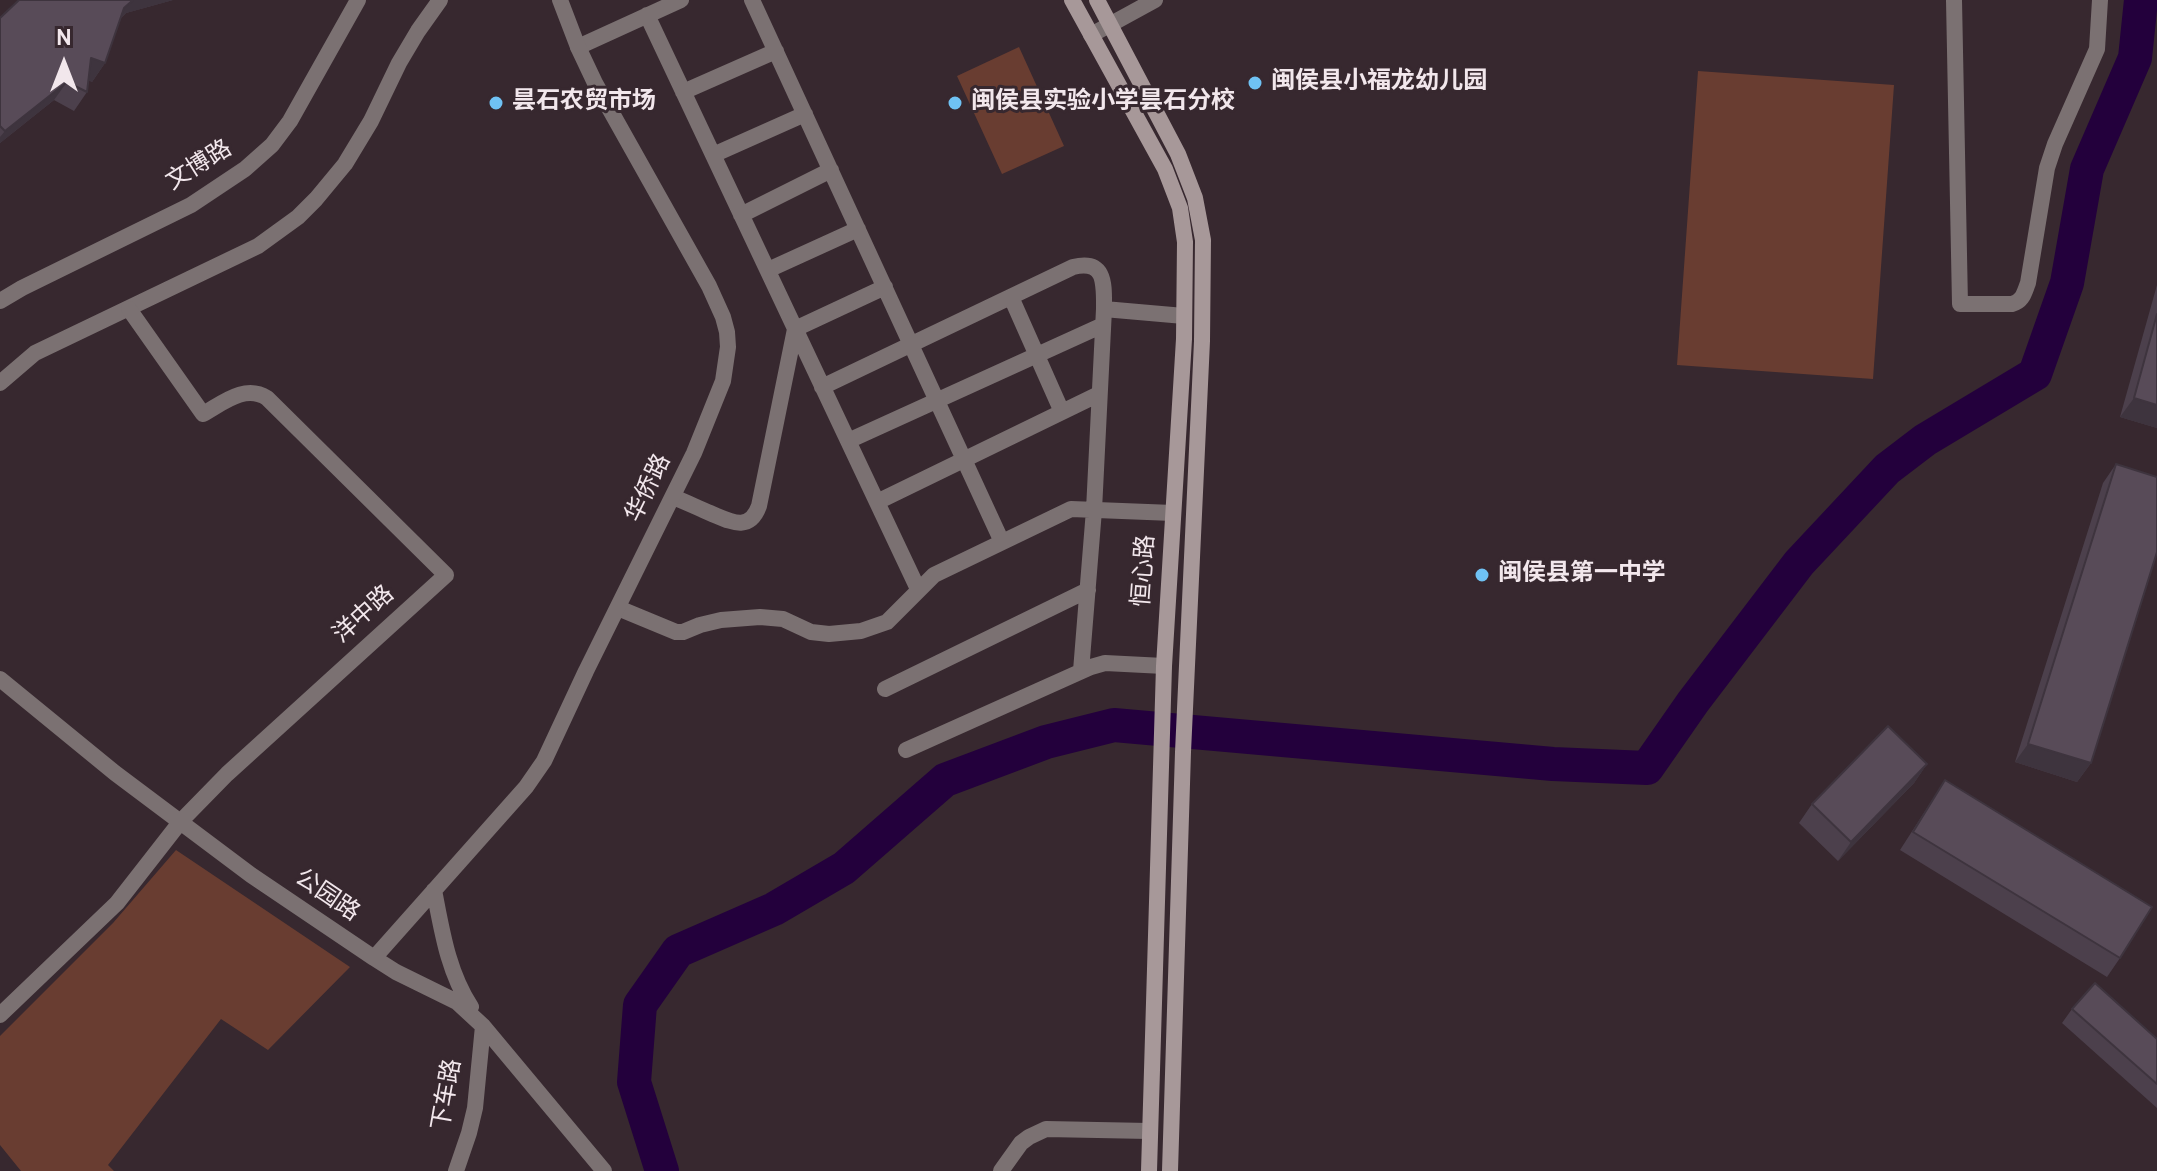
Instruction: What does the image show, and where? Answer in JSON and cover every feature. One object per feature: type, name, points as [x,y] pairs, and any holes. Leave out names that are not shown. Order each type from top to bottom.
[{"type":"main road","name":"恒心路","points":[[1072,0],[1171,183],[1180,208],[1185,242],[1184,316],[1164,666],[1149,1171]]},
{"type":"main road","name":"恒心路","points":[[1097,0],[1183,165],[1195,198],[1203,240],[1202,341],[1183,752],[1170,1171]]},
{"type":"street","name":"文博路","points":[[0,301],[191,205],[253,163],[290,121],[358,0]]},
{"type":"street","points":[[0,383],[35,353],[258,246],[281,231],[316,199],[345,164],[399,63],[440,0]]},
{"type":"street","name":"华侨路","points":[[374,958],[535,776],[544,761],[673,497],[723,381],[727,364],[727,332],[709,286],[602,97],[560,0]]},
{"type":"street","points":[[578,47],[681,0]]},
{"type":"street","points":[[752,0],[1002,542]]},
{"type":"street","points":[[1091,35],[1155,0]]},
{"type":"street","points":[[1954,0],[1960,304],[2012,304],[2023,297],[2028,283],[2047,168],[2055,144],[2097,49],[2100,0]]},
{"type":"street","points":[[647,15],[918,589]]},
{"type":"street","points":[[683,92],[776,51]]},
{"type":"street","points":[[713,155],[805,114]]},
{"type":"street","points":[[741,215],[831,170]]},
{"type":"street","points":[[768,270],[858,229]]},
{"type":"street","points":[[822,387],[1073,267],[1090,266],[1098,270],[1104,286],[1104,317],[1094,510],[1081,671]]},
{"type":"street","points":[[795,329],[885,287]]},
{"type":"street","points":[[1011,297],[1062,412]]},
{"type":"street","name":"洋中路","points":[[0,1015],[117,903],[181,821],[260,742],[446,575],[267,398],[246,392],[203,414],[129,309]]},
{"type":"street","points":[[848,441],[1037,355],[1104,317],[1184,316]]},
{"type":"street","points":[[673,497],[736,523],[750,520],[756,514],[795,329]]},
{"type":"street","points":[[877,502],[1099,394]]},
{"type":"street","points":[[618,608],[676,632],[721,620],[760,617],[783,619],[811,632],[845,634],[887,622],[934,575],[1071,509],[1173,513]]},
{"type":"street","points":[[885,689],[1088,590]]},
{"type":"street","points":[[906,750],[1105,663],[1164,666]]},
{"type":"street","name":"公园路","points":[[0,679],[104,764],[251,875],[396,972],[457,1002],[483,1026],[604,1171]]},
{"type":"street","points":[[434,890],[446,953],[455,979],[483,1026]]},
{"type":"street","name":"下车路","points":[[456,1171],[475,1108],[483,1026]]},
{"type":"street","points":[[1001,1171],[1021,1143],[1046,1129],[1149,1131]]},
{"type":"shaded area","points":[[1019,47],[1064,146],[1002,174],[957,76]]},
{"type":"shaded area","points":[[1698,71],[1894,85],[1873,379],[1677,365]]},
{"type":"shaded area","points":[[176,850],[350,967],[268,1050],[221,1019],[108,1165],[114,1171],[21,1171],[0,1145],[0,1036],[113,923]]},
{"type":"building","points":[[19,0],[133,0],[124,8],[105,63],[91,58],[87,92],[67,82],[5,131],[0,126],[0,18]]},
{"type":"building","points":[[2157,314],[2157,405],[2134,398]]},
{"type":"building","points":[[2116,464],[2157,477],[2157,552],[2091,763],[2028,744]]},
{"type":"building","points":[[1888,726],[1927,764],[1851,842],[1812,804]]},
{"type":"building","points":[[1945,780],[2152,907],[2120,958],[1913,832]]},
{"type":"building","points":[[2095,983],[2157,1039],[2157,1084],[2072,1009]]},
{"type":"waterway","points":[[662,1171],[634,1082],[640,1005],[678,951],[774,909],[844,868],[945,780],[1046,742],[1114,725],[1553,764],[1647,768],[1799,563],[1887,469],[1925,440],[2035,374],[2067,283],[2087,169],[2135,58],[2141,0]]},
{"type":"place","name":"闽侯县小福龙幼儿园","points":[[1255,83]]},
{"type":"place","name":"昙石农贸市场","points":[[496,103]]},
{"type":"place","name":"闽侯县实验小学昙石分校","points":[[955,103]]},
{"type":"place","name":"闽侯县第一中学","points":[[1482,575]]}]
